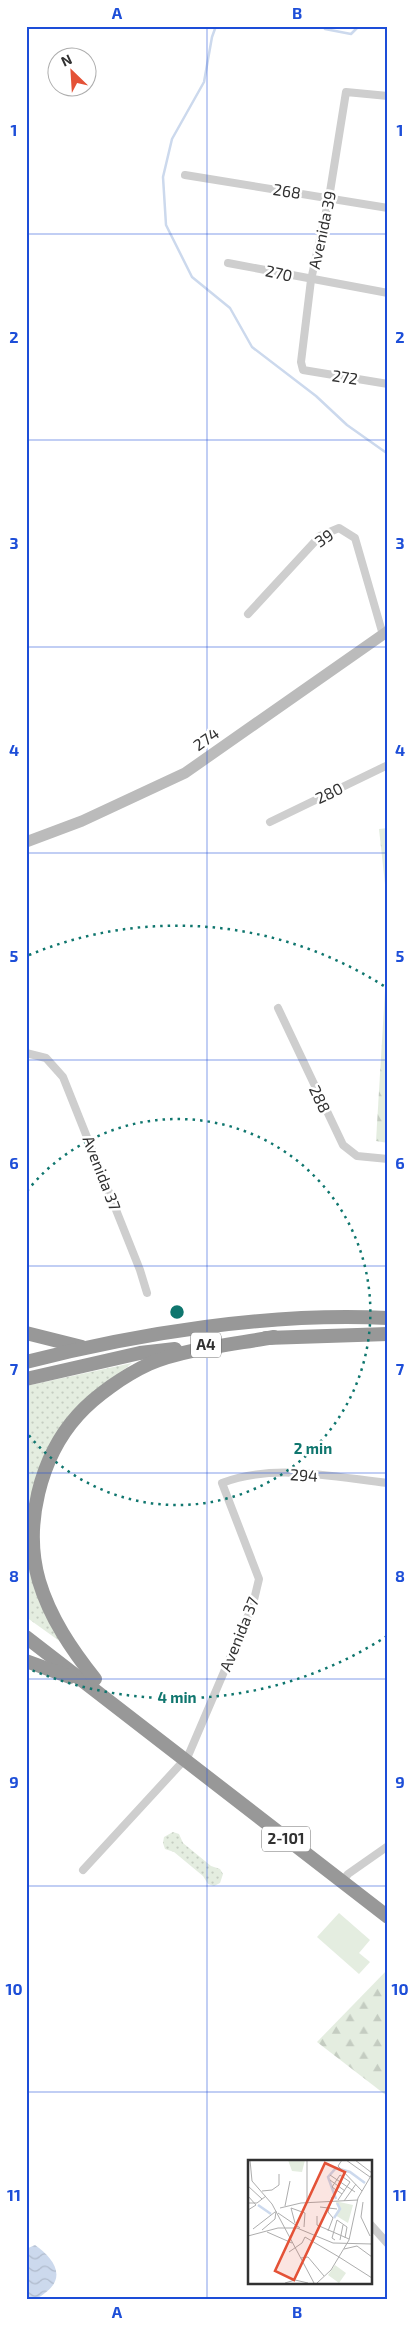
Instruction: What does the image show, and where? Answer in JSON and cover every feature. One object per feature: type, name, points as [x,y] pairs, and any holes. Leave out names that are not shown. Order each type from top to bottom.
[{"type":"highway","name":"A4","points":[[26,1362],[87,1348],[161,1335],[277,1319],[388,1318]]},
{"type":"highway","points":[[26,1333],[87,1348]]},
{"type":"highway","name":"A4","points":[[26,1379],[140,1353],[274,1337],[388,1334]]},
{"type":"highway","points":[[96,1685],[55,1619],[39,1581],[33,1542],[36,1507],[45,1470],[58,1443],[78,1414],[118,1382],[149,1364],[179,1355],[274,1337]]},
{"type":"highway","name":"2-101","points":[[26,1626],[186,1758],[345,1878],[388,1906]]},
{"type":"highway","name":"2-101","points":[[26,1638],[96,1685]]},
{"type":"highway","points":[[26,1660],[96,1685]]},
{"type":"highway","name":"2-101","points":[[345,1878],[388,1917]]},
{"type":"street","name":"Avenida 39","points":[[303,370],[301,362],[312,280],[329,198],[346,91],[388,96]]},
{"type":"street","name":"268","points":[[185,176],[388,208]]},
{"type":"street","name":"270","points":[[228,263],[388,293]]},
{"type":"street","name":"272","points":[[303,370],[388,384]]},
{"type":"street","name":"39","points":[[248,614],[320,536],[339,528],[355,538],[385,633]]},
{"type":"street","name":"274","points":[[26,842],[82,821],[185,773],[385,633]]},
{"type":"street","name":"280","points":[[270,822],[388,765]]},
{"type":"street","name":"288","points":[[278,1008],[343,1145],[357,1156],[388,1159]]},
{"type":"street","name":"Avenida 37","points":[[26,1053],[46,1058],[63,1077],[75,1103],[147,1293]]},
{"type":"street","name":"294","points":[[222,1483],[243,1475],[299,1473],[388,1483]]},
{"type":"street","name":"Avenida 37","points":[[83,1870],[186,1758],[253,1604],[259,1579],[222,1483]]},
{"type":"street","points":[[345,1878],[388,1846]]},
{"type":"street","points":[[372,2226],[388,2244]]},
{"type":"green space","points":[[388,828],[388,912],[379,829]]},
{"type":"green space","points":[[388,941],[388,1143],[376,1141]]},
{"type":"green space","points":[[132,1363],[92,1395],[69,1418],[28,1531],[65,1645],[26,1617],[26,1386]]},
{"type":"green space","points":[[173,1832],[179,1834],[183,1843],[211,1866],[220,1869],[223,1874],[220,1883],[214,1886],[208,1884],[203,1876],[174,1852],[165,1849],[164,1837]]},
{"type":"green space","points":[[339,1913],[370,1940],[359,1953],[370,1962],[359,1974],[317,1937]]},
{"type":"green space","points":[[388,1969],[388,2096],[387,2096],[317,2042]]},
{"type":"water","points":[[35,2245],[52,2261],[55,2267],[56,2280],[52,2287],[41,2296],[26,2300],[26,2249]]},
{"type":"waterway","points":[[216,26],[212,37],[204,82],[172,139],[163,177],[166,225],[192,277],[230,308],[252,347],[316,396],[347,425],[388,454]]},
{"type":"waterway","points":[[324,26],[325,29],[351,34],[359,26]]}]
